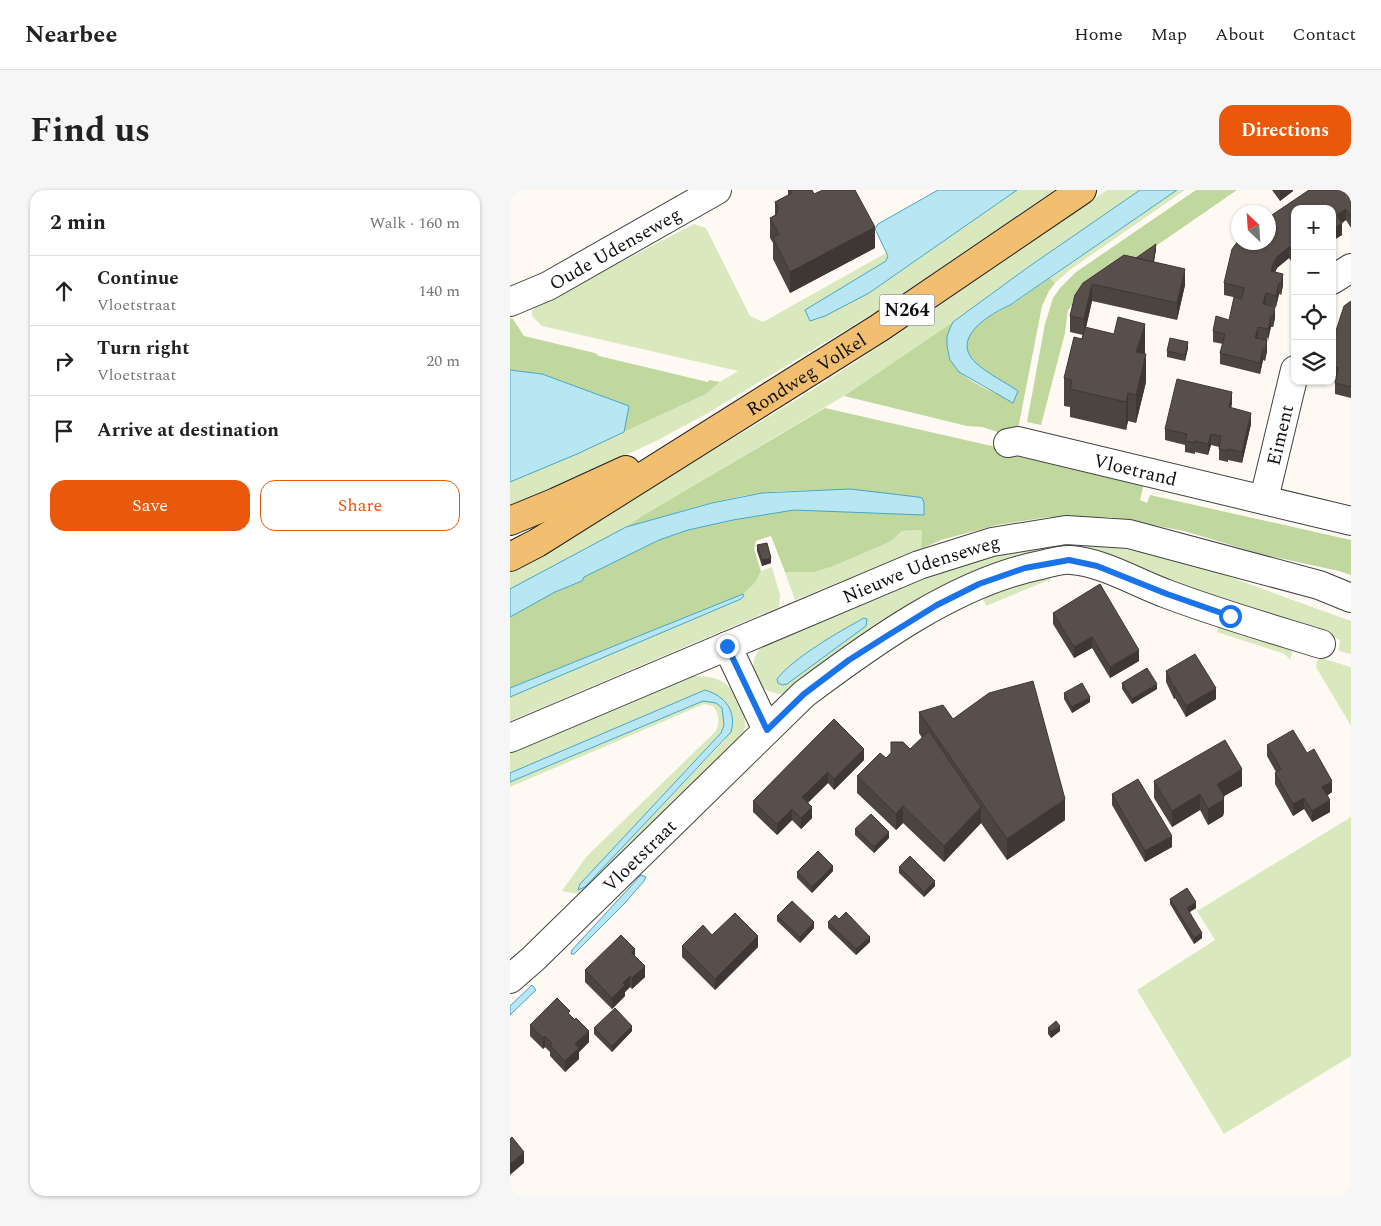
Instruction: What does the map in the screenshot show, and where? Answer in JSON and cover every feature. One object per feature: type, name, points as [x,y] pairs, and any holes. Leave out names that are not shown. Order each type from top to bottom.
[{"type":"main road","name":"Rondweg Volkel","points":[[510,556],[537,543],[879,328],[1082,190]]},
{"type":"main road","name":"Rondweg Volkel","points":[[510,520],[556,502],[727,423]]},
{"type":"street","name":"Oude Udenseweg","points":[[510,302],[548,286],[717,190]]},
{"type":"street","points":[[1336,277],[1351,268]]},
{"type":"street","name":"Eiment","points":[[1264,499],[1291,385]]},
{"type":"street","name":"Vloetrand","points":[[1008,443],[1018,441],[1351,521]]},
{"type":"street","name":"Nieuwe Udenseweg","points":[[510,738],[919,566],[992,542],[1066,530],[1129,534],[1319,585],[1351,598]]},
{"type":"street","name":"Vloetstraat","points":[[510,979],[533,959],[804,694],[842,666],[937,605],[979,584],[1016,571],[1069,560],[1097,566],[1194,603],[1321,644]]},
{"type":"street","points":[[727,646],[767,730]]},
{"type":"green space","points":[[1017,190],[1055,190],[877,311],[706,414],[658,440],[510,512],[510,475],[624,432],[706,394],[720,382],[738,371],[542,326],[532,316],[532,311],[535,307],[694,224],[706,228],[750,316],[763,322],[886,253],[888,257],[886,261],[805,310],[816,320],[869,293]]},
{"type":"green space","points":[[1107,190],[1140,190],[953,322],[844,396],[626,527],[510,589],[510,566],[665,479],[817,387]]},
{"type":"green space","points":[[1177,190],[1185,190],[1071,269],[1055,283],[1050,278]]},
{"type":"green space","points":[[1196,190],[1237,190],[1082,294],[1068,310],[1065,333],[1041,425],[1027,422],[1045,324],[1053,298],[1060,288],[1076,272]]},
{"type":"green space","points":[[1050,278],[1055,283],[1042,306],[1018,429],[1007,435],[982,427],[967,426],[844,396],[953,322],[948,340],[948,352],[951,361],[958,370],[976,384],[1007,399],[1018,391],[991,375],[973,360],[966,346],[968,337],[988,317],[1017,301]]},
{"type":"green space","points":[[510,318],[513,319],[524,336],[708,382],[709,380],[720,382],[706,394],[624,432],[629,406],[542,374],[510,370]]},
{"type":"green space","points":[[825,408],[1092,469],[1144,483],[1140,500],[1147,503],[1150,495],[1351,540],[1351,575],[1261,554],[1184,531],[1110,517],[1049,517],[997,525],[941,540],[921,549],[922,530],[902,531],[890,542],[831,567],[814,572],[785,572],[771,536],[756,541],[754,549],[761,571],[755,583],[743,594],[510,688],[510,617],[555,592],[582,581],[584,577],[659,540],[688,530],[733,520],[794,510],[924,514],[918,497],[840,491],[782,491],[728,499],[626,527]]},
{"type":"green space","points":[[922,530],[921,549],[795,600],[785,572],[814,572],[831,567],[890,542],[902,531]]},
{"type":"green space","points":[[1072,542],[1114,547],[1183,560],[1351,621],[1351,654],[1339,651],[1340,640],[1316,630],[1045,553],[787,694],[767,690],[756,678],[754,662],[763,644],[906,584],[977,558]],"holes":[[[864,618],[787,684],[807,654]]]},
{"type":"green space","points":[[772,567],[780,595],[779,607],[510,721],[510,697],[741,599],[744,596],[743,594],[755,583],[761,571]]},
{"type":"green space","points":[[1048,571],[1051,579],[986,606],[982,591]]},
{"type":"green space","points":[[1219,622],[1288,642],[1292,653],[1290,660],[1285,654],[1217,632]]},
{"type":"green space","points":[[1321,658],[1351,667],[1351,726],[1316,667],[1317,661]]},
{"type":"green space","points":[[693,676],[709,677],[722,681],[732,690],[740,704],[745,720],[740,745],[590,896],[562,891],[586,857],[716,731],[718,724],[717,712],[713,706],[704,704],[510,787],[510,782],[703,701],[717,703],[722,708],[724,725],[721,733],[580,884],[578,887],[582,889],[725,740],[732,713],[705,690],[510,773],[510,753]]},
{"type":"green space","points":[[1351,817],[1351,1056],[1224,1134],[1137,990],[1215,940],[1197,911]]},
{"type":"water","points":[[938,190],[1017,190],[869,293],[825,316],[810,321],[805,310],[886,261],[888,256],[875,229],[878,224]]},
{"type":"water","points":[[1140,190],[1177,190],[1010,305],[992,314],[975,328],[970,336],[967,345],[969,354],[976,363],[1018,391],[1013,403],[959,372],[950,360],[947,346],[947,336],[953,322]]},
{"type":"water","points":[[510,370],[542,374],[629,406],[624,432],[510,482]]},
{"type":"water","points":[[850,489],[922,498],[924,515],[794,510],[688,530],[659,540],[584,577],[582,581],[555,592],[510,617],[510,589],[626,527],[712,503],[762,493]]},
{"type":"water","points":[[743,594],[744,596],[741,599],[510,697],[510,688]]},
{"type":"water","points":[[864,618],[867,619],[866,626],[787,684],[782,685],[778,683],[777,679],[794,662],[830,637]]},
{"type":"water","points":[[705,690],[718,696],[728,705],[732,717],[731,732],[585,887],[578,890],[580,884],[721,733],[724,725],[722,708],[716,703],[703,701],[510,782],[510,773]]},
{"type":"water","points":[[641,875],[646,877],[644,881],[624,904],[574,954],[571,954],[572,950]]},
{"type":"water","points":[[532,985],[536,990],[510,1015],[510,1006]]},
{"type":"building","points":[[790,190],[812,190],[814,194],[823,190],[855,190],[875,227],[790,272],[773,238],[779,234],[770,218],[776,215],[778,208],[775,202],[792,193]]},
{"type":"building","points":[[1309,190],[1351,190],[1351,217],[1346,209],[1337,215],[1342,223],[1336,227],[1336,205],[1291,205],[1291,250],[1289,247],[1274,261],[1271,271],[1283,274],[1281,283],[1279,283],[1276,296],[1266,293],[1263,304],[1275,307],[1273,316],[1271,316],[1268,329],[1258,327],[1255,338],[1267,340],[1260,363],[1220,353],[1225,334],[1213,331],[1216,316],[1229,320],[1234,297],[1242,299],[1244,288],[1224,283],[1232,250],[1276,250],[1276,212]]},
{"type":"building","points":[[1156,244],[1153,262],[1136,258]]},
{"type":"building","points":[[1124,255],[1185,269],[1177,303],[1092,284],[1084,319],[1070,316],[1075,295],[1083,283]]},
{"type":"building","points":[[1351,301],[1351,387],[1336,383],[1338,368],[1336,367],[1336,331],[1344,306]]},
{"type":"building","points":[[1118,317],[1145,324],[1136,352],[1146,354],[1136,395],[1128,393],[1126,402],[1070,389],[1072,380],[1064,378],[1074,337],[1082,339],[1085,327],[1114,334]]},
{"type":"building","points":[[1170,338],[1188,342],[1185,355],[1167,351]]},
{"type":"building","points":[[1177,379],[1232,392],[1229,407],[1251,413],[1242,452],[1219,449],[1221,436],[1211,434],[1208,444],[1195,441],[1195,443],[1185,441],[1187,434],[1165,429]]},
{"type":"building","points":[[767,543],[771,558],[762,560],[757,545]]},
{"type":"building","points":[[1100,584],[1139,650],[1110,667],[1092,637],[1074,647],[1053,613]]},
{"type":"building","points":[[1195,654],[1216,688],[1186,706],[1166,671]]},
{"type":"building","points":[[1147,668],[1157,684],[1132,699],[1122,683]]},
{"type":"building","points":[[1033,681],[1065,799],[1007,839],[919,712],[943,705],[953,719],[989,693]]},
{"type":"building","points":[[1082,683],[1090,697],[1072,707],[1064,693]]},
{"type":"building","points":[[834,719],[864,749],[834,779],[828,772],[802,797],[812,807],[801,818],[792,809],[777,824],[753,801]]},
{"type":"building","points":[[1293,730],[1307,753],[1314,749],[1332,781],[1322,787],[1330,800],[1312,811],[1304,798],[1293,804],[1275,773],[1281,769],[1267,745]]},
{"type":"building","points":[[929,731],[981,807],[944,846],[903,806],[896,814],[857,776],[880,753],[886,758],[891,753],[891,742],[903,742],[910,749]]},
{"type":"building","points":[[1225,740],[1242,769],[1217,784],[1224,796],[1223,800],[1208,809],[1200,794],[1172,811],[1154,781]]},
{"type":"building","points":[[1138,779],[1172,836],[1145,851],[1112,794]]},
{"type":"building","points":[[871,814],[889,832],[874,847],[855,829]]},
{"type":"building","points":[[818,851],[833,866],[812,887],[797,872]]},
{"type":"building","points":[[910,856],[935,881],[924,892],[899,867]]},
{"type":"building","points":[[1187,888],[1196,902],[1187,908],[1202,933],[1194,938],[1170,899]]},
{"type":"building","points":[[792,901],[814,922],[800,937],[777,916]]},
{"type":"building","points":[[846,912],[870,937],[856,949],[828,922],[835,915],[839,919]]},
{"type":"building","points":[[735,913],[758,936],[715,979],[682,946],[703,925],[712,935]]},
{"type":"building","points":[[621,935],[635,949],[631,952],[645,966],[632,978],[630,976],[623,983],[625,985],[612,998],[585,970]]},
{"type":"building","points":[[557,998],[570,1011],[568,1013],[589,1031],[575,1044],[579,1048],[565,1061],[550,1045],[552,1043],[545,1036],[543,1038],[530,1025]]},
{"type":"building","points":[[615,1008],[632,1026],[612,1046],[594,1028]]},
{"type":"building","points":[[1056,1021],[1060,1026],[1051,1032],[1048,1028]]},
{"type":"building","points":[[512,1137],[524,1152],[510,1164],[510,1139]]},
{"type":"route","points":[[727,646],[767,730],[804,694],[849,660],[890,634],[937,605],[979,584],[1025,568],[1069,560],[1097,566],[1167,594],[1230,616]]}]
